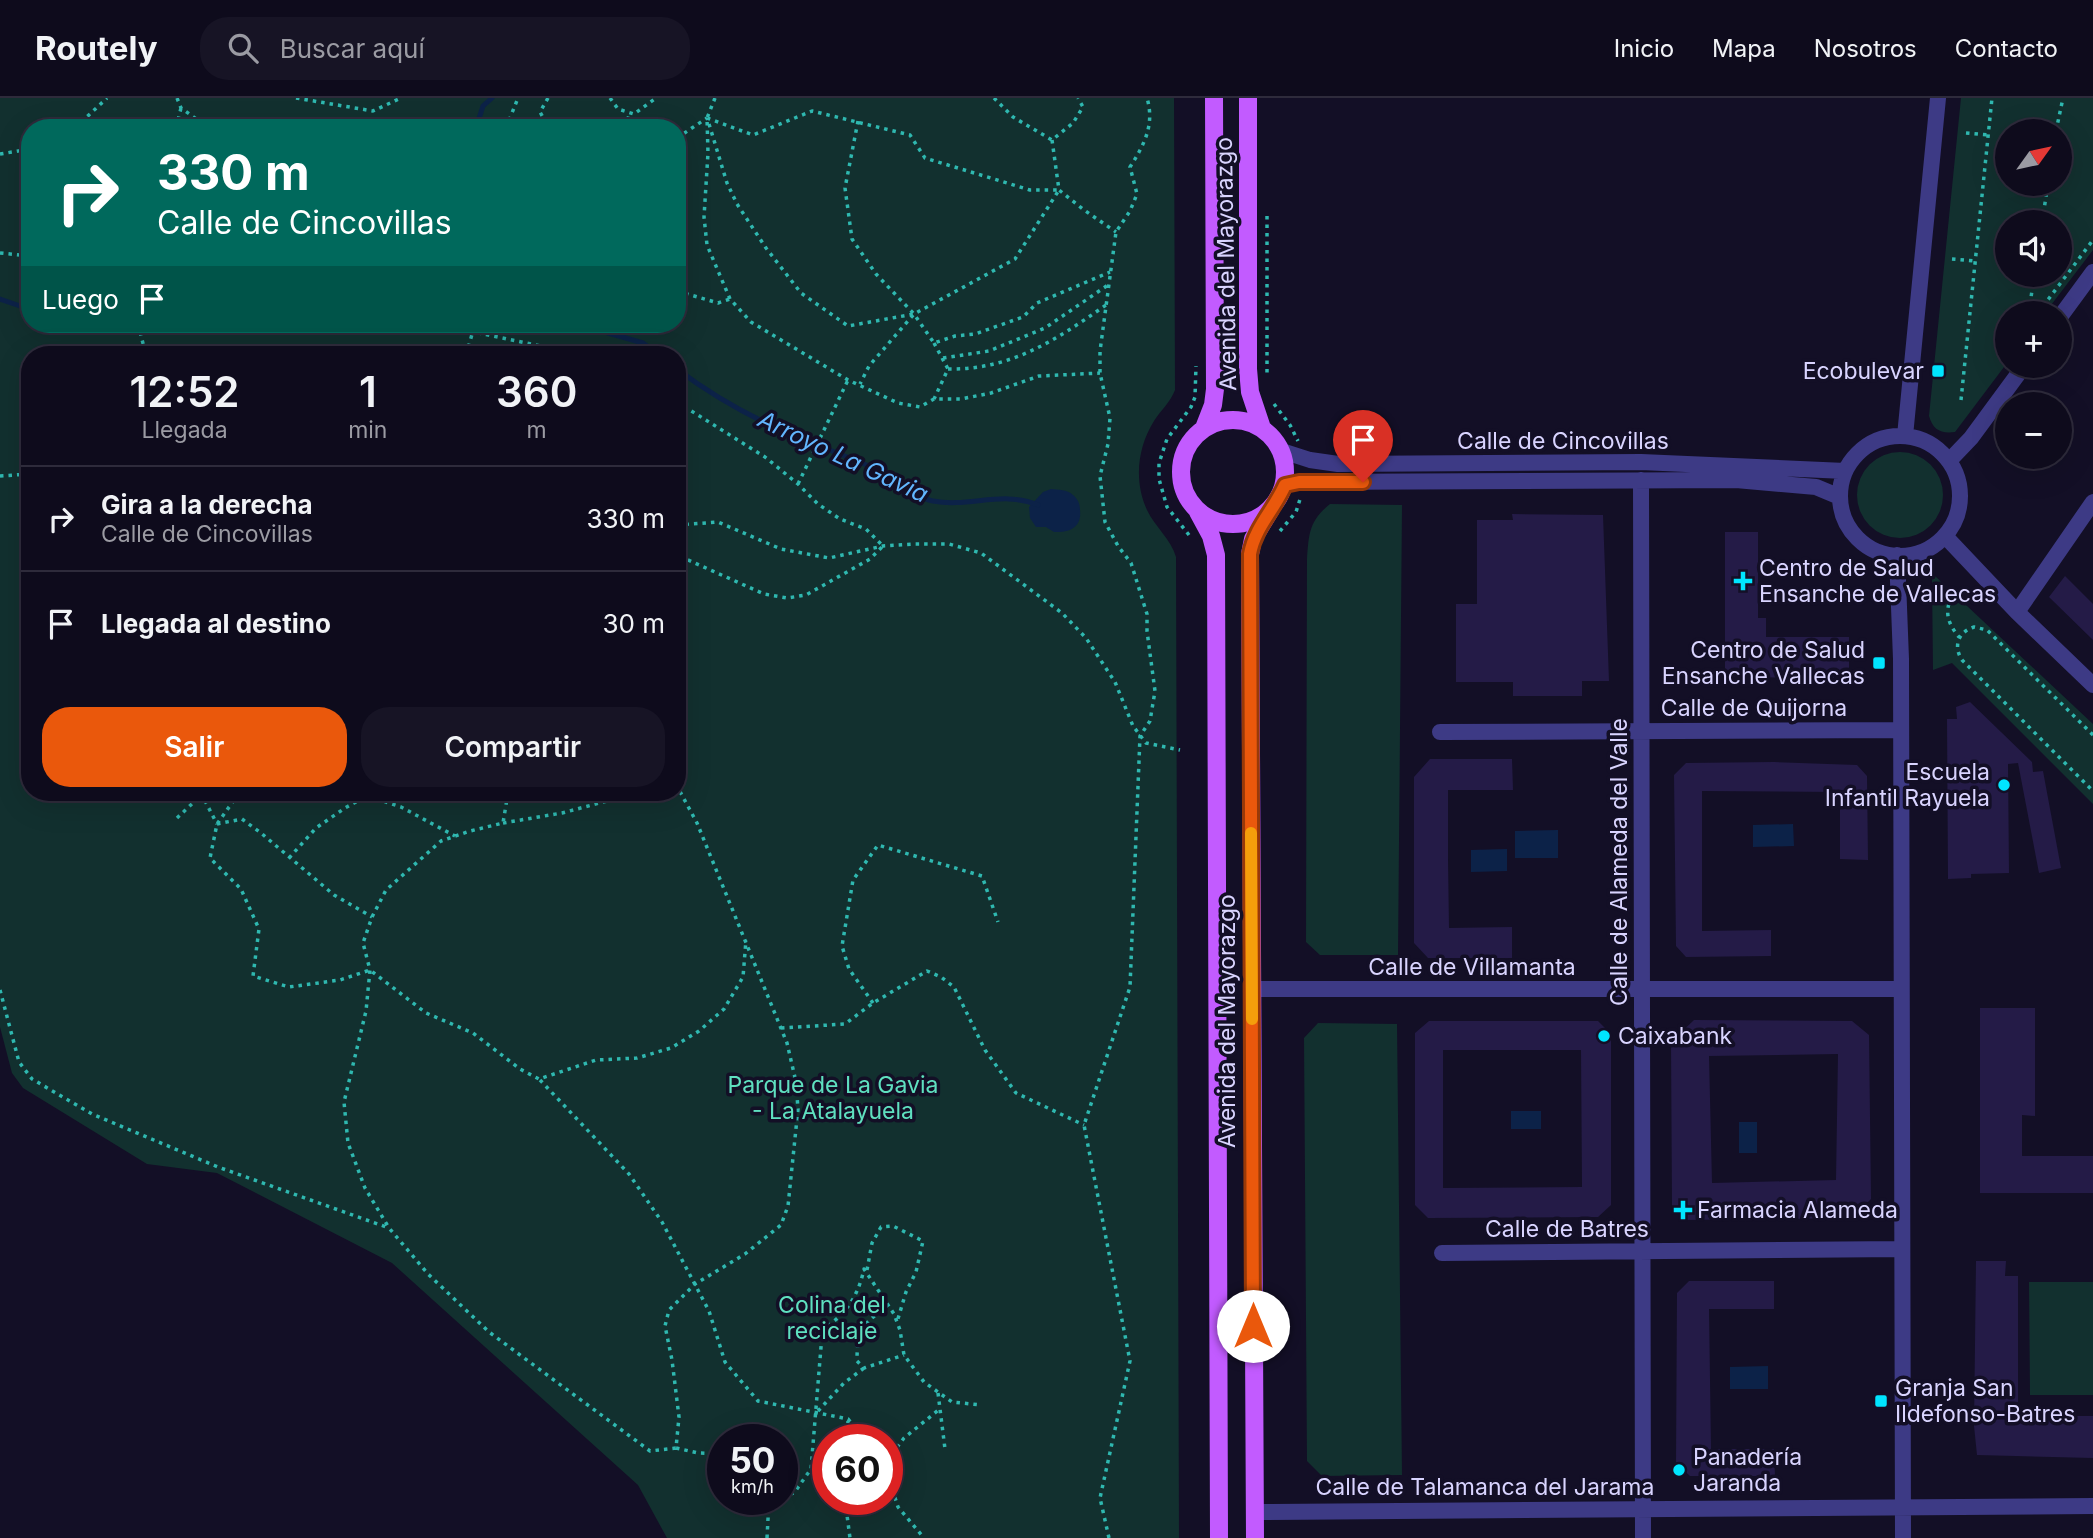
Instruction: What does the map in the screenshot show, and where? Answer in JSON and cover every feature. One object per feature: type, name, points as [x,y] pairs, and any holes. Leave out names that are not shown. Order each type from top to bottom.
[{"type":"main road","name":"Avenida del Mayorazgo","points":[[1204,428],[1213,405],[1215,389],[1214,98]]},
{"type":"main road","name":"Avenida del Mayorazgo","points":[[1248,98],[1248,369],[1250,391],[1262,428]]},
{"type":"main road","points":[[1233,419],[1262,428],[1274,438],[1282,451],[1286,468],[1285,485],[1278,501],[1255,520],[1237,526],[1220,524],[1198,512],[1183,490],[1180,473],[1183,455],[1191,440],[1204,428],[1233,419]]},
{"type":"main road","name":"Avenida del Mayorazgo","points":[[1255,1538],[1250,554],[1253,539],[1271,509]]},
{"type":"main road","name":"Avenida del Mayorazgo","points":[[1198,512],[1211,536],[1216,555],[1219,1538]]},
{"type":"street","points":[[1905,436],[1938,98]]},
{"type":"street","points":[[2072,301],[2093,272]]},
{"type":"street","points":[[1949,461],[1971,438],[2015,378]]},
{"type":"street","points":[[1905,436],[1931,444],[1949,461],[1956,473],[1959,506],[1953,524],[1945,536],[1923,551],[1897,555],[1881,552],[1857,537],[1842,511],[1840,497],[1845,471],[1854,457],[1867,446],[1882,438],[1905,436]]},
{"type":"street","name":"Calle de Cincovillas","points":[[1282,451],[1311,460],[1338,464],[1642,462],[1845,471]]},
{"type":"street","name":"Calle de Alameda del Valle","points":[[1641,480],[1643,1538]]},
{"type":"street","name":"Calle de Cincovillas","points":[[1285,485],[1299,482],[1766,482],[1816,488],[1840,497]]},
{"type":"street","points":[[2017,612],[2091,511]]},
{"type":"street","points":[[1945,536],[2017,612],[2093,685]]},
{"type":"street","points":[[1897,555],[1900,599],[1903,1538]]},
{"type":"street","name":"Calle de Quijorna","points":[[1440,732],[1900,730]]},
{"type":"street","name":"Calle de Villamanta","points":[[1252,989],[1901,989]]},
{"type":"street","name":"Calle de Batres","points":[[1443,1253],[1902,1250]]},
{"type":"street","name":"Calle de Talamanca del Jarama","points":[[1255,1512],[2093,1506]]},
{"type":"path","points":[[85,119],[107,98]]},
{"type":"path","points":[[177,98],[181,108],[196,119]]},
{"type":"path","points":[[296,98],[373,111],[401,98]]},
{"type":"path","points":[[510,119],[519,98]]},
{"type":"path","points":[[544,119],[540,112],[548,98]]},
{"type":"path","points":[[610,98],[618,109],[634,114],[656,98]]},
{"type":"path","points":[[715,98],[708,118],[704,217],[707,245],[730,299],[751,322],[848,380],[898,403],[920,407],[934,399],[961,399],[991,393],[1039,376],[1100,373]]},
{"type":"path","points":[[994,98],[1013,117],[1052,140]]},
{"type":"path","points":[[1052,140],[1073,123],[1083,107],[1079,98]]},
{"type":"path","points":[[1108,1538],[1100,1498],[1130,1362],[1084,1125],[1130,987],[1140,736],[1150,721],[1155,691],[1146,631],[1147,614],[1131,563],[1105,522],[1100,476],[1108,444],[1110,418],[1100,373],[1116,232],[1137,194],[1130,167],[1147,140],[1147,98]]},
{"type":"path","points":[[1961,400],[1992,98]]},
{"type":"path","points":[[2059,119],[2063,98]]},
{"type":"path","points":[[178,119],[181,108]]},
{"type":"path","points":[[708,118],[753,135],[812,111],[910,135],[925,158],[1030,190],[1059,190],[1116,232]]},
{"type":"path","points":[[628,119],[630,112]]},
{"type":"path","points":[[686,132],[708,118]]},
{"type":"path","points":[[708,118],[727,183],[737,204],[766,248],[801,293],[848,326],[914,314],[1015,259],[1059,190],[1052,140]]},
{"type":"path","points":[[858,121],[845,188],[852,239],[876,274],[914,314],[943,358],[948,369],[934,399]]},
{"type":"path","points":[[1966,133],[1988,135]]},
{"type":"path","points":[[0,154],[21,150]]},
{"type":"path","points":[[1267,206],[1267,381]]},
{"type":"path","points":[[2047,301],[2093,240]]},
{"type":"path","points":[[0,253],[21,255]]},
{"type":"path","points":[[1952,259],[1975,261]]},
{"type":"path","points":[[934,343],[955,336],[975,334],[1023,317],[1037,303],[1110,272]]},
{"type":"path","points":[[943,358],[989,351],[1045,328],[1109,284]]},
{"type":"path","points":[[686,294],[718,303],[730,299]]},
{"type":"path","points":[[948,369],[969,370],[1012,360],[1069,331],[1106,305]]},
{"type":"path","points":[[860,384],[869,366],[914,314]]},
{"type":"path","points":[[481,333],[541,346]]},
{"type":"path","points":[[1193,541],[1167,507],[1159,479],[1159,463],[1167,439],[1191,407],[1195,397],[1196,355]]},
{"type":"path","points":[[798,484],[848,380]]},
{"type":"path","points":[[1270,397],[1277,411],[1296,434]]},
{"type":"path","points":[[686,408],[765,457],[818,504],[840,519],[866,529],[883,546]]},
{"type":"path","points":[[0,476],[21,475]]},
{"type":"path","points":[[686,524],[718,522],[781,549],[829,558],[883,546],[949,544],[981,553],[1062,613],[1086,638],[1115,682],[1133,726],[1146,743],[1180,750]]},
{"type":"path","points":[[686,559],[764,594],[787,598],[806,595],[870,559],[883,546]]},
{"type":"path","points":[[1956,589],[1948,608],[1948,625],[1959,638]]},
{"type":"path","points":[[2093,735],[1987,630],[1974,627],[1959,638],[1957,652],[1962,660],[2093,791]]},
{"type":"path","points":[[177,818],[195,801]]},
{"type":"path","points":[[205,801],[217,824]]},
{"type":"path","points":[[233,801],[217,824],[210,858],[241,889],[259,929],[253,976],[289,987],[340,980],[370,970]]},
{"type":"path","points":[[289,858],[316,828],[359,801]]},
{"type":"path","points":[[381,801],[413,813],[455,836]]},
{"type":"path","points":[[503,823],[507,801]]},
{"type":"path","points":[[607,801],[562,813],[503,823],[441,841],[387,890],[372,917],[363,943],[370,970],[366,1012],[344,1102],[348,1143],[365,1188],[389,1228],[428,1274],[489,1332],[650,1451],[676,1448],[707,1453]]},
{"type":"path","points":[[676,1448],[679,1417],[665,1325],[669,1310],[695,1284],[745,1254],[781,1225],[788,1206],[798,1108],[796,1082],[781,1028],[746,938],[685,801]]},
{"type":"path","points":[[217,824],[242,820],[334,895],[372,917]]},
{"type":"path","points":[[873,1003],[849,969],[842,946],[853,880],[878,845],[982,876],[998,922]]},
{"type":"path","points":[[539,1079],[596,1060],[637,1058],[671,1048],[699,1031],[724,1009],[743,977],[746,938]]},
{"type":"path","points":[[370,970],[426,1013],[473,1032],[520,1069],[539,1079],[629,1174],[662,1222],[709,1311],[725,1362],[758,1401],[848,1419],[852,1424]]},
{"type":"path","points":[[781,1028],[845,1024],[873,1003],[927,971],[954,987],[985,1050],[1016,1093],[1084,1125]]},
{"type":"path","points":[[0,990],[19,1062],[32,1079],[92,1114],[218,1167],[389,1228]]},
{"type":"path","points":[[866,1272],[872,1243],[881,1227],[892,1226],[923,1241],[916,1272],[906,1292],[897,1322]]},
{"type":"path","points":[[798,1487],[811,1469],[822,1335],[845,1311],[861,1282],[864,1269],[897,1322],[904,1355],[924,1382],[952,1402],[981,1405]]},
{"type":"path","points":[[864,1368],[857,1361],[857,1339],[866,1322],[888,1305]]},
{"type":"path","points":[[816,1412],[844,1383],[864,1368],[904,1355]]},
{"type":"path","points":[[938,1391],[945,1450]]},
{"type":"path","points":[[903,1439],[941,1408]]},
{"type":"path","points":[[848,1419],[848,1424]]},
{"type":"path","points":[[903,1513],[924,1538]]},
{"type":"path","points":[[767,1538],[768,1515]]},
{"type":"path","points":[[847,1515],[850,1538]]},
{"type":"green space","name":"Parque de La Gavia - La Atalayuela","points":[[0,98],[1174,98],[1175,390],[1148,431],[1141,454],[1139,477],[1147,510],[1176,557],[1179,1538],[667,1538],[638,1485],[392,1263],[217,1173],[147,1164],[23,1088],[12,1073],[0,1027]]},
{"type":"green space","points":[[1961,98],[2093,98],[2093,250],[2072,278],[2072,210],[1995,210],[1995,287],[2065,287],[2054,301],[1995,301],[1996,378],[1955,432],[1938,430],[1929,416]]},
{"type":"green space","points":[[1900,452],[1924,459],[1936,471],[1943,495],[1936,519],[1924,531],[1900,538],[1876,531],[1864,519],[1857,495],[1864,471],[1876,459]]},
{"type":"green space","points":[[1330,504],[1402,505],[1398,955],[1320,955],[1306,942],[1307,559],[1311,528]]},
{"type":"green space","points":[[1935,576],[2093,724],[2093,804],[1952,663],[1933,670],[1932,579]]},
{"type":"green space","points":[[1318,1023],[1397,1024],[1402,1475],[1322,1476],[1307,1461],[1304,1038]]},
{"type":"green space","points":[[2029,1282],[2093,1282],[2093,1395],[2030,1395]]},
{"type":"water","points":[[1051,489],[1068,492],[1078,502],[1080,516],[1074,528],[1054,532],[1046,527],[1036,527],[1030,518],[1029,507],[1043,492]]},
{"type":"water","points":[[1793,824],[1794,846],[1753,847],[1753,825]]},
{"type":"water","points":[[1558,830],[1558,858],[1515,858],[1515,831]]},
{"type":"water","points":[[1507,849],[1507,871],[1471,872],[1471,850]]},
{"type":"water","points":[[1511,1111],[1541,1111],[1541,1129],[1511,1129]]},
{"type":"water","points":[[1739,1122],[1757,1122],[1757,1153],[1739,1153]]},
{"type":"water","points":[[1768,1366],[1768,1389],[1730,1389],[1730,1367]]},
{"type":"building","points":[[1512,514],[1603,515],[1609,681],[1582,681],[1582,696],[1513,696],[1513,682],[1456,682],[1456,604],[1477,604],[1477,520],[1513,520]]},
{"type":"building","points":[[1725,532],[1758,532],[1758,618],[1766,618],[1766,637],[1849,637],[1849,678],[1725,677]]},
{"type":"building","points":[[2065,576],[2093,604],[2093,640],[2049,597]]},
{"type":"building","points":[[1970,702],[2032,762],[2033,772],[2043,771],[2061,868],[2039,873],[2018,763],[2008,764],[2009,873],[1971,874],[1971,878],[1948,879],[1947,719],[1957,719],[1956,707]]},
{"type":"building","points":[[1430,759],[1512,759],[1513,790],[1448,790],[1448,859],[1449,928],[1512,927],[1512,958],[1428,958],[1414,943],[1414,777]]},
{"type":"building","points":[[1686,763],[1857,765],[1867,776],[1868,860],[1840,859],[1840,792],[1702,791],[1702,931],[1771,930],[1771,956],[1686,957],[1676,946],[1674,775]]},
{"type":"building","points":[[1980,1008],[2035,1008],[2035,1116],[2022,1115],[2022,1156],[2093,1156],[2093,1193],[1980,1193]]},
{"type":"building","points":[[1694,1020],[1852,1021],[1869,1035],[1871,1199],[1852,1218],[1686,1220],[1672,1206],[1671,1042]],"holes":[[[1838,1054],[1836,1180],[1712,1183],[1709,1056]]]},
{"type":"building","points":[[1429,1021],[1598,1021],[1611,1034],[1611,1205],[1598,1217],[1428,1218],[1415,1205],[1415,1033]],"holes":[[[1443,1050],[1581,1050],[1582,1187],[1443,1188]]]},
{"type":"building","points":[[1976,1261],[2006,1261],[2005,1276],[2018,1276],[2018,1416],[2093,1416],[2093,1458],[1977,1455],[1974,1426]]},
{"type":"building","points":[[1689,1281],[1774,1281],[1774,1309],[1709,1309],[1711,1449],[1774,1449],[1775,1476],[1690,1476],[1676,1463],[1677,1293]]},
{"type":"waterway","points":[[479,119],[483,106],[492,98]]},
{"type":"waterway","points":[[0,299],[21,306]]},
{"type":"waterway","name":"Arroyo La Gavia","points":[[608,333],[647,346]]},
{"type":"waterway","name":"Arroyo La Gavia","points":[[686,375],[755,418],[887,474],[927,499],[947,503],[1012,499],[1038,505]]},
{"type":"slow traffic","points":[[1251,833],[1252,1019]]},
{"type":"place","name":"Ecobulevar","points":[[1938,371]]},
{"type":"place","name":"Centro de Salud Ensanche de Vallecas","points":[[1743,581]]},
{"type":"place","name":"Centro de Salud Ensanche Vallecas","points":[[1879,663]]},
{"type":"place","name":"Escuela Infantil Rayuela","points":[[2004,785]]},
{"type":"place","name":"Caixabank","points":[[1604,1036]]},
{"type":"place","name":"Farmacia Alameda","points":[[1683,1210]]},
{"type":"place","name":"Granja San Ildefonso-Batres","points":[[1881,1401]]},
{"type":"place","name":"Panadería Jaranda","points":[[1679,1470]]},
{"type":"route","points":[[1253,1326],[1250,554],[1256,533],[1278,501],[1285,485],[1299,482],[1363,482]]},
{"type":"park label","name":"Colina del reciclaje","points":[[832,1318]]}]
